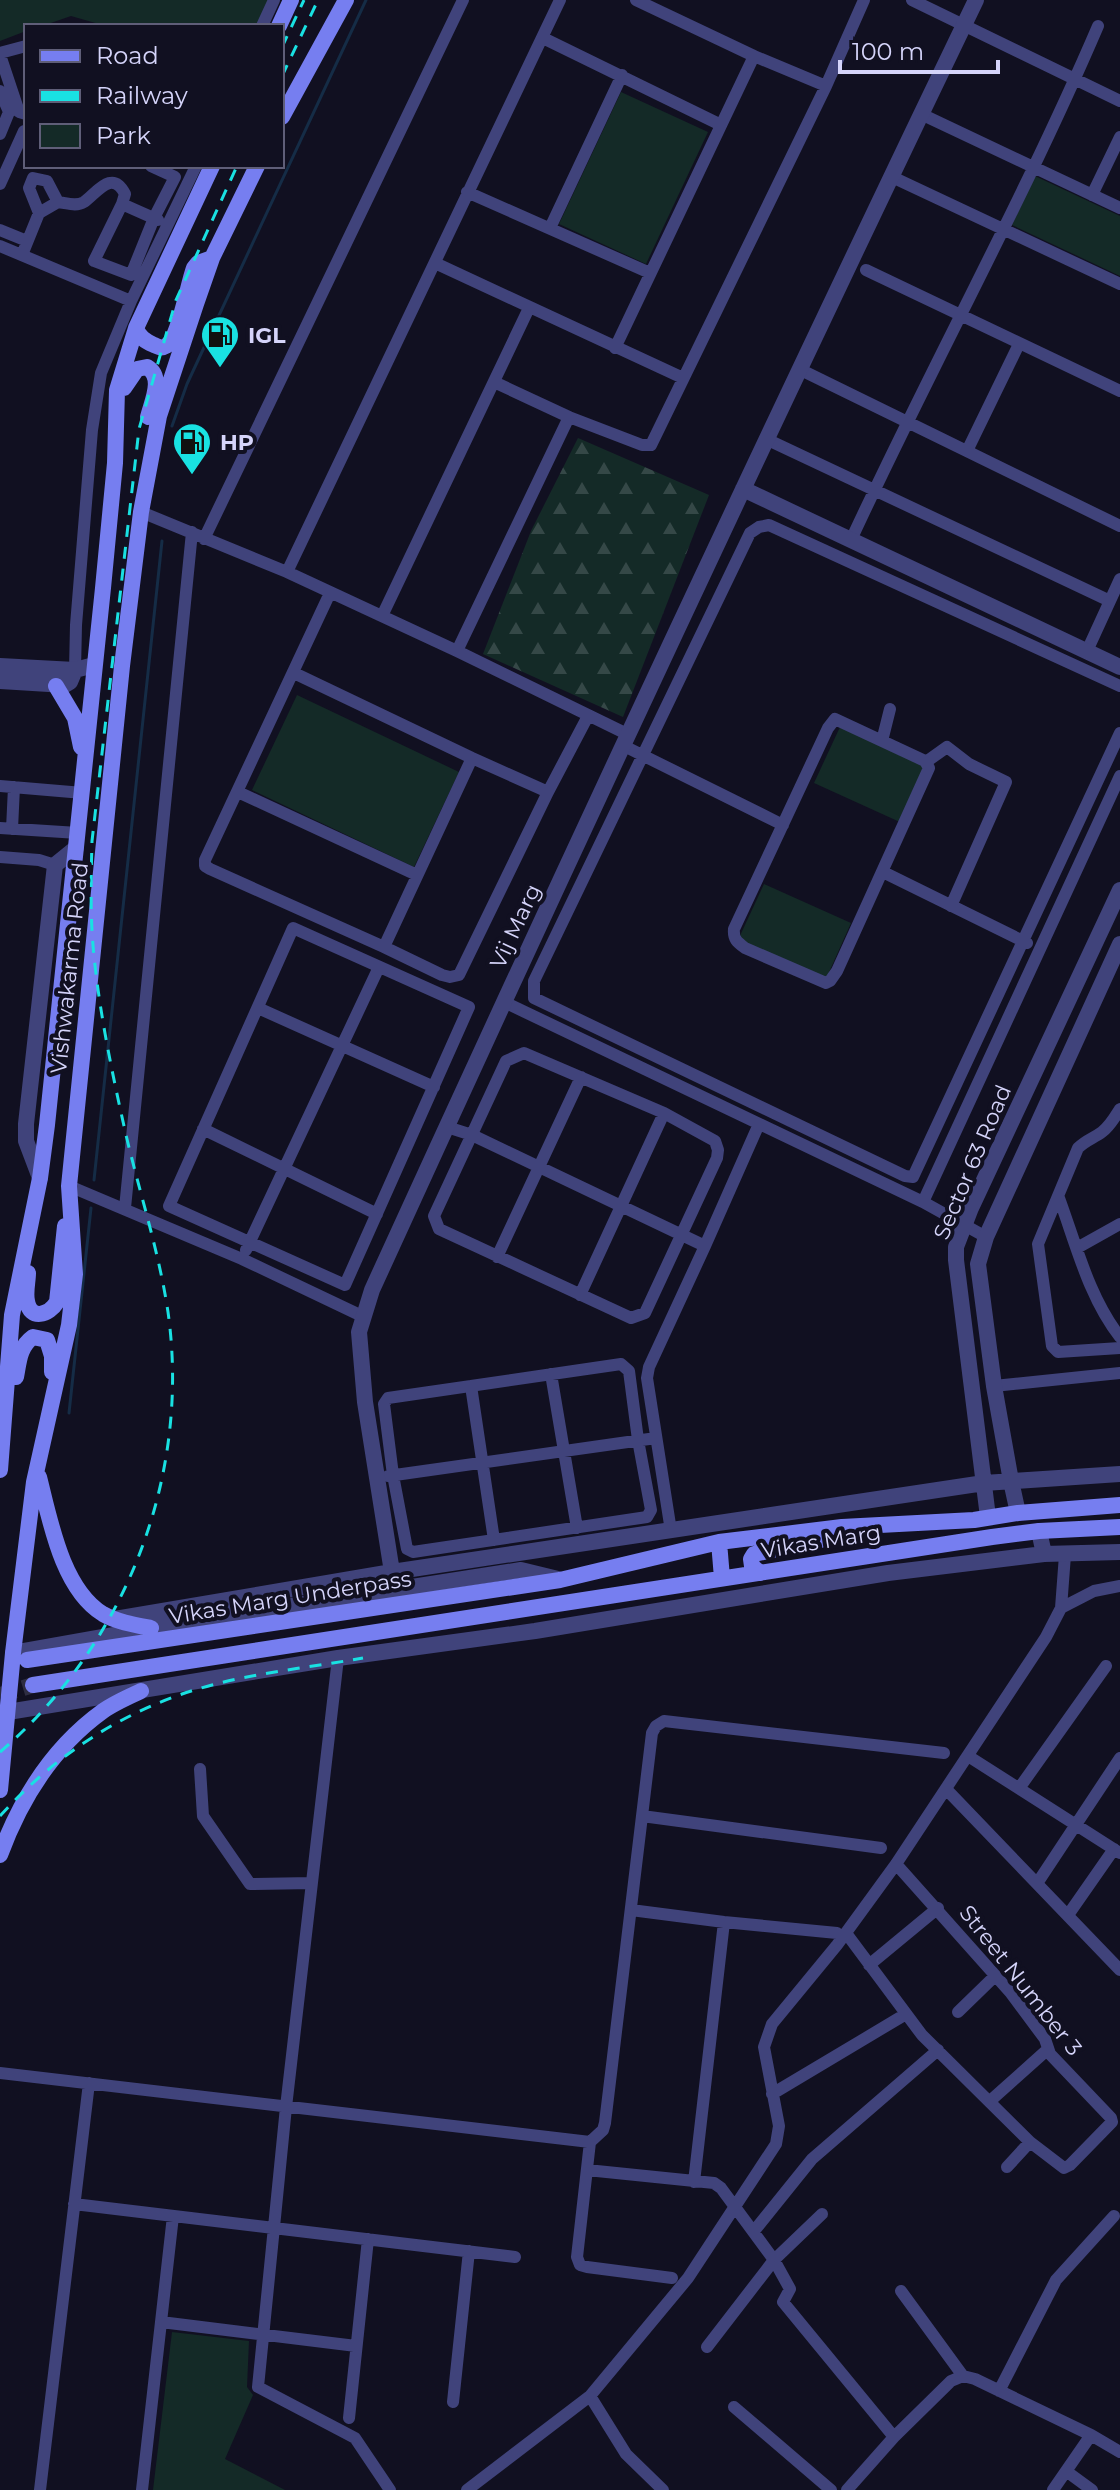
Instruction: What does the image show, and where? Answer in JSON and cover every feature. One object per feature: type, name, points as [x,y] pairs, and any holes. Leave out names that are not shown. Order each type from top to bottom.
[{"type":"main road","points":[[280,24],[291,0]]},
{"type":"main road","points":[[284,113],[346,0]]},
{"type":"main road","name":"Vishwakarma Road","points":[[0,1470],[12,1315],[40,1178],[84,785],[115,463],[117,393],[136,328],[176,220],[211,168]]},
{"type":"main road","name":"Vishwakarma Road","points":[[0,1790],[8,1712],[20,1656],[37,1468],[69,1325],[75,1274],[69,1193],[122,666],[141,512],[159,416],[212,258],[256,168]]},
{"type":"main road","points":[[136,328],[138,334],[150,344],[160,348],[167,346],[175,335],[194,268],[198,263],[212,258]]},
{"type":"main road","points":[[117,393],[137,369],[147,367],[152,370],[156,379],[147,424],[155,437]]},
{"type":"main road","points":[[56,686],[79,728],[84,785]]},
{"type":"main road","points":[[27,1235],[30,1265],[27,1300],[35,1314],[45,1314],[57,1302],[69,1193]]},
{"type":"main road","points":[[3,1425],[13,1396],[21,1352],[25,1343],[33,1337],[47,1340],[51,1347],[53,1389]]},
{"type":"main road","points":[[37,1468],[61,1559],[84,1596],[102,1613],[151,1628]]},
{"type":"main road","name":"Vikas Marg","points":[[560,1580],[719,1542],[842,1527],[974,1520],[1018,1513],[1120,1505]]},
{"type":"main road","points":[[760,1573],[752,1566],[754,1554],[830,1538],[842,1527]]},
{"type":"main road","name":"Vikas Marg","points":[[531,1610],[1039,1531],[1120,1527]]},
{"type":"main road","points":[[719,1542],[722,1578]]},
{"type":"main road","name":"Vikas Marg Underpass","points":[[20,1656],[560,1580]]},
{"type":"main road","points":[[33,1685],[531,1610]]},
{"type":"main road","points":[[0,1855],[31,1789],[59,1749],[104,1710],[141,1691]]},
{"type":"street","points":[[263,24],[274,0]]},
{"type":"street","points":[[204,539],[463,0]]},
{"type":"street","points":[[287,572],[560,0]]},
{"type":"street","points":[[636,0],[826,86]]},
{"type":"street","points":[[494,382],[569,417],[642,445],[651,445],[826,86],[864,0]]},
{"type":"street","points":[[912,0],[1120,101]]},
{"type":"street","name":"Vij Marg","points":[[976,0],[766,439],[504,1002],[923,1202],[986,1237]]},
{"type":"street","points":[[851,540],[1003,230],[1098,26]]},
{"type":"street","points":[[543,38],[721,125]]},
{"type":"street","points":[[24,47],[0,54],[19,112],[24,113]]},
{"type":"street","points":[[615,348],[754,56]]},
{"type":"street","points":[[550,228],[622,75]]},
{"type":"street","points":[[0,91],[9,112],[0,134]]},
{"type":"street","points":[[921,114],[1120,208]]},
{"type":"street","points":[[0,184],[24,131]]},
{"type":"street","points":[[1092,195],[1120,137]]},
{"type":"street","points":[[22,255],[39,213],[58,202],[74,205],[84,202],[102,185],[111,183],[122,188],[125,194],[94,261],[131,275],[175,177],[155,168]]},
{"type":"street","points":[[0,681],[65,685],[70,682],[75,670],[92,430],[101,373],[131,301],[176,220],[195,168]]},
{"type":"street","points":[[890,176],[1120,284]]},
{"type":"street","points":[[39,213],[29,188],[33,178],[47,181],[58,202]]},
{"type":"street","points":[[467,192],[650,273]]},
{"type":"street","points":[[122,204],[154,218],[176,220]]},
{"type":"street","points":[[0,230],[27,241]]},
{"type":"street","points":[[1,248],[131,301]]},
{"type":"street","points":[[435,263],[683,378]]},
{"type":"street","points":[[866,270],[1120,391]]},
{"type":"street","points":[[382,616],[529,308]]},
{"type":"street","points":[[967,451],[1019,344]]},
{"type":"street","points":[[799,369],[1120,526]]},
{"type":"street","points":[[457,651],[569,417]]},
{"type":"street","points":[[766,439],[1110,601]]},
{"type":"street","points":[[743,489],[1120,667]]},
{"type":"street","points":[[141,512],[287,572],[457,651],[588,716],[626,740],[643,757],[783,825]]},
{"type":"street","points":[[1120,686],[769,525],[759,527],[750,533],[534,981],[534,998],[905,1176],[913,1177],[1120,733]]},
{"type":"street","points":[[125,1208],[192,532]]},
{"type":"street","points":[[1087,651],[1120,579]]},
{"type":"street","points":[[330,593],[205,860],[205,866],[442,975],[459,975],[588,716]]},
{"type":"street","points":[[0,666],[75,670],[94,665]]},
{"type":"street","points":[[294,673],[548,792]]},
{"type":"street","points":[[882,741],[890,709]]},
{"type":"street","points":[[832,721],[843,722],[926,762],[928,772],[830,981],[821,982],[745,948],[735,940],[734,929],[832,721]]},
{"type":"street","points":[[926,762],[947,747],[969,764],[1006,782],[951,906]]},
{"type":"street","points":[[384,947],[472,758]]},
{"type":"street","points":[[923,1202],[1120,776]]},
{"type":"street","points":[[0,786],[84,785]]},
{"type":"street","points":[[14,787],[6,829],[77,840]]},
{"type":"street","points":[[238,792],[417,875]]},
{"type":"street","points":[[40,1178],[26,1141],[26,1124],[55,865],[77,840]]},
{"type":"street","points":[[0,859],[39,860],[55,865]]},
{"type":"street","points":[[883,872],[1040,949]]},
{"type":"street","name":"Sector 63 Road","points":[[988,1517],[956,1247],[1120,890]]},
{"type":"street","points":[[293,928],[379,967],[469,1007],[345,1285],[169,1206],[293,928]]},
{"type":"street","name":"Sector 63 Road","points":[[1018,1513],[994,1386],[978,1264],[986,1237],[1120,944]]},
{"type":"street","points":[[242,1259],[379,967]]},
{"type":"street","points":[[392,1572],[385,1476],[384,1404],[388,1398],[621,1364],[629,1371],[651,1510],[647,1517],[413,1552],[407,1549],[385,1476],[365,1402],[359,1332],[372,1290],[504,1002]]},
{"type":"street","points":[[258,1008],[434,1087]]},
{"type":"street","points":[[524,1053],[664,1113],[715,1141],[718,1150],[645,1313],[631,1318],[439,1229],[434,1216],[506,1061],[524,1053]]},
{"type":"street","points":[[497,1257],[581,1077]]},
{"type":"street","points":[[1120,1109],[1103,1132],[1085,1140],[1078,1148],[1038,1244],[1052,1346],[1058,1352],[1120,1348]]},
{"type":"street","points":[[580,1295],[664,1113]]},
{"type":"street","points":[[671,1531],[647,1378],[649,1367],[759,1124]]},
{"type":"street","points":[[447,1127],[472,1135],[705,1246]]},
{"type":"street","points":[[203,1129],[377,1214]]},
{"type":"street","points":[[69,1193],[125,1208],[364,1317]]},
{"type":"street","points":[[1059,1198],[1109,1324],[1120,1337]]},
{"type":"street","points":[[1077,1248],[1120,1224]]},
{"type":"street","points":[[994,1386],[1120,1373]]},
{"type":"street","points":[[551,1374],[577,1528]]},
{"type":"street","points":[[471,1386],[494,1540]]},
{"type":"street","points":[[385,1476],[656,1438]]},
{"type":"street","points":[[115,1619],[392,1572],[984,1483],[1120,1474]]},
{"type":"street","points":[[1039,1531],[1044,1554]]},
{"type":"street","points":[[8,1712],[888,1573],[1044,1554],[1120,1552]]},
{"type":"street","points":[[467,2490],[590,2396],[688,2278],[776,2144],[779,2126],[764,2047],[772,2024],[896,1864],[1046,1637],[1061,1608],[1065,1555]]},
{"type":"street","points":[[20,1656],[151,1628],[521,1570],[560,1580]]},
{"type":"street","points":[[1061,1608],[1094,1591],[1120,1586]]},
{"type":"street","points":[[531,1610],[535,1631]]},
{"type":"street","points":[[338,1658],[286,2107],[258,2387],[355,2438],[390,2490]]},
{"type":"street","points":[[1020,1787],[1106,1666]]},
{"type":"street","points":[[672,2278],[580,2265],[577,2257],[590,2142],[603,2130],[605,2123],[652,1733],[664,1721],[944,1753]]},
{"type":"street","points":[[968,1756],[1117,1851],[1068,1915]]},
{"type":"street","points":[[1038,1882],[1120,1758]]},
{"type":"street","points":[[200,1769],[203,1816],[250,1884],[312,1883]]},
{"type":"street","points":[[946,1789],[1120,1970]]},
{"type":"street","points":[[642,1816],[881,1848]]},
{"type":"street","name":"Street Number 3","points":[[896,1864],[995,1976],[1045,2039],[1047,2050],[1111,2118],[1112,2122],[1064,2168],[1030,2142]]},
{"type":"street","points":[[869,1965],[938,1908]]},
{"type":"street","points":[[631,1910],[842,1933],[938,2050],[1030,2142],[1007,2167]]},
{"type":"street","points":[[694,2182],[724,1922]]},
{"type":"street","points":[[958,2012],[995,1976]]},
{"type":"street","points":[[772,2094],[906,2014]]},
{"type":"street","points":[[754,2231],[812,2159],[938,2050]]},
{"type":"street","points":[[990,2101],[1047,2050]]},
{"type":"street","points":[[0,2073],[590,2142]]},
{"type":"street","points":[[40,2490],[89,2083]]},
{"type":"street","points":[[587,2170],[714,2183],[721,2188],[774,2260],[790,2289],[783,2302],[894,2437]]},
{"type":"street","points":[[74,2204],[515,2257]]},
{"type":"street","points":[[707,2347],[774,2260],[822,2214]]},
{"type":"street","points":[[142,2490],[173,2216]]},
{"type":"street","points":[[999,2391],[1056,2280],[1114,2216]]},
{"type":"street","points":[[349,2418],[368,2239]]},
{"type":"street","points":[[453,2402],[469,2251]]},
{"type":"street","points":[[901,2291],[963,2376],[1091,2435],[1120,2452]]},
{"type":"street","points":[[161,2322],[356,2346]]},
{"type":"street","points":[[847,2490],[894,2437],[951,2381],[963,2376]]},
{"type":"street","points":[[590,2396],[626,2454],[663,2490]]},
{"type":"street","points":[[734,2407],[831,2490]]},
{"type":"street","points":[[1053,2490],[1091,2435]]},
{"type":"street","points":[[1066,2471],[1092,2490]]},
{"type":"green space","points":[[0,0],[269,0],[258,24],[99,24],[71,16],[48,24],[24,24],[24,32],[0,41]]},
{"type":"green space","points":[[621,92],[708,132],[646,264],[559,224]]},
{"type":"green space","points":[[1035,176],[1120,216],[1120,276],[1012,225]]},
{"type":"green space","points":[[578,438],[709,495],[623,717],[483,654],[531,531]]},
{"type":"green space","points":[[297,695],[459,772],[414,867],[252,790]]},
{"type":"green space","points":[[840,727],[927,766],[902,823],[814,783]]},
{"type":"green space","points":[[764,884],[851,923],[826,979],[738,940]]},
{"type":"green space","points":[[172,2332],[249,2341],[247,2387],[253,2395],[225,2459],[285,2490],[153,2490]]},
{"type":"waterway","points":[[172,426],[187,384],[366,0]]},
{"type":"waterway","points":[[94,1180],[162,541]]},
{"type":"waterway","points":[[69,1413],[91,1208]]},
{"type":"tunnel","points":[[0,1695],[33,1685]]},
{"type":"railway","points":[[284,43],[304,0]]},
{"type":"railway","points":[[284,72],[318,0]]},
{"type":"railway","points":[[0,1752],[44,1709],[83,1661],[115,1609],[140,1553],[158,1495],[169,1435],[173,1374],[168,1312],[103,1024],[93,942],[92,841],[139,429],[176,300],[236,168]]},
{"type":"railway","points":[[0,1816],[45,1772],[70,1753],[96,1735],[151,1706],[231,1680],[363,1658]]},
{"type":"place","name":"IGL","points":[[220,369]]},
{"type":"place","name":"HP","points":[[192,476]]}]
